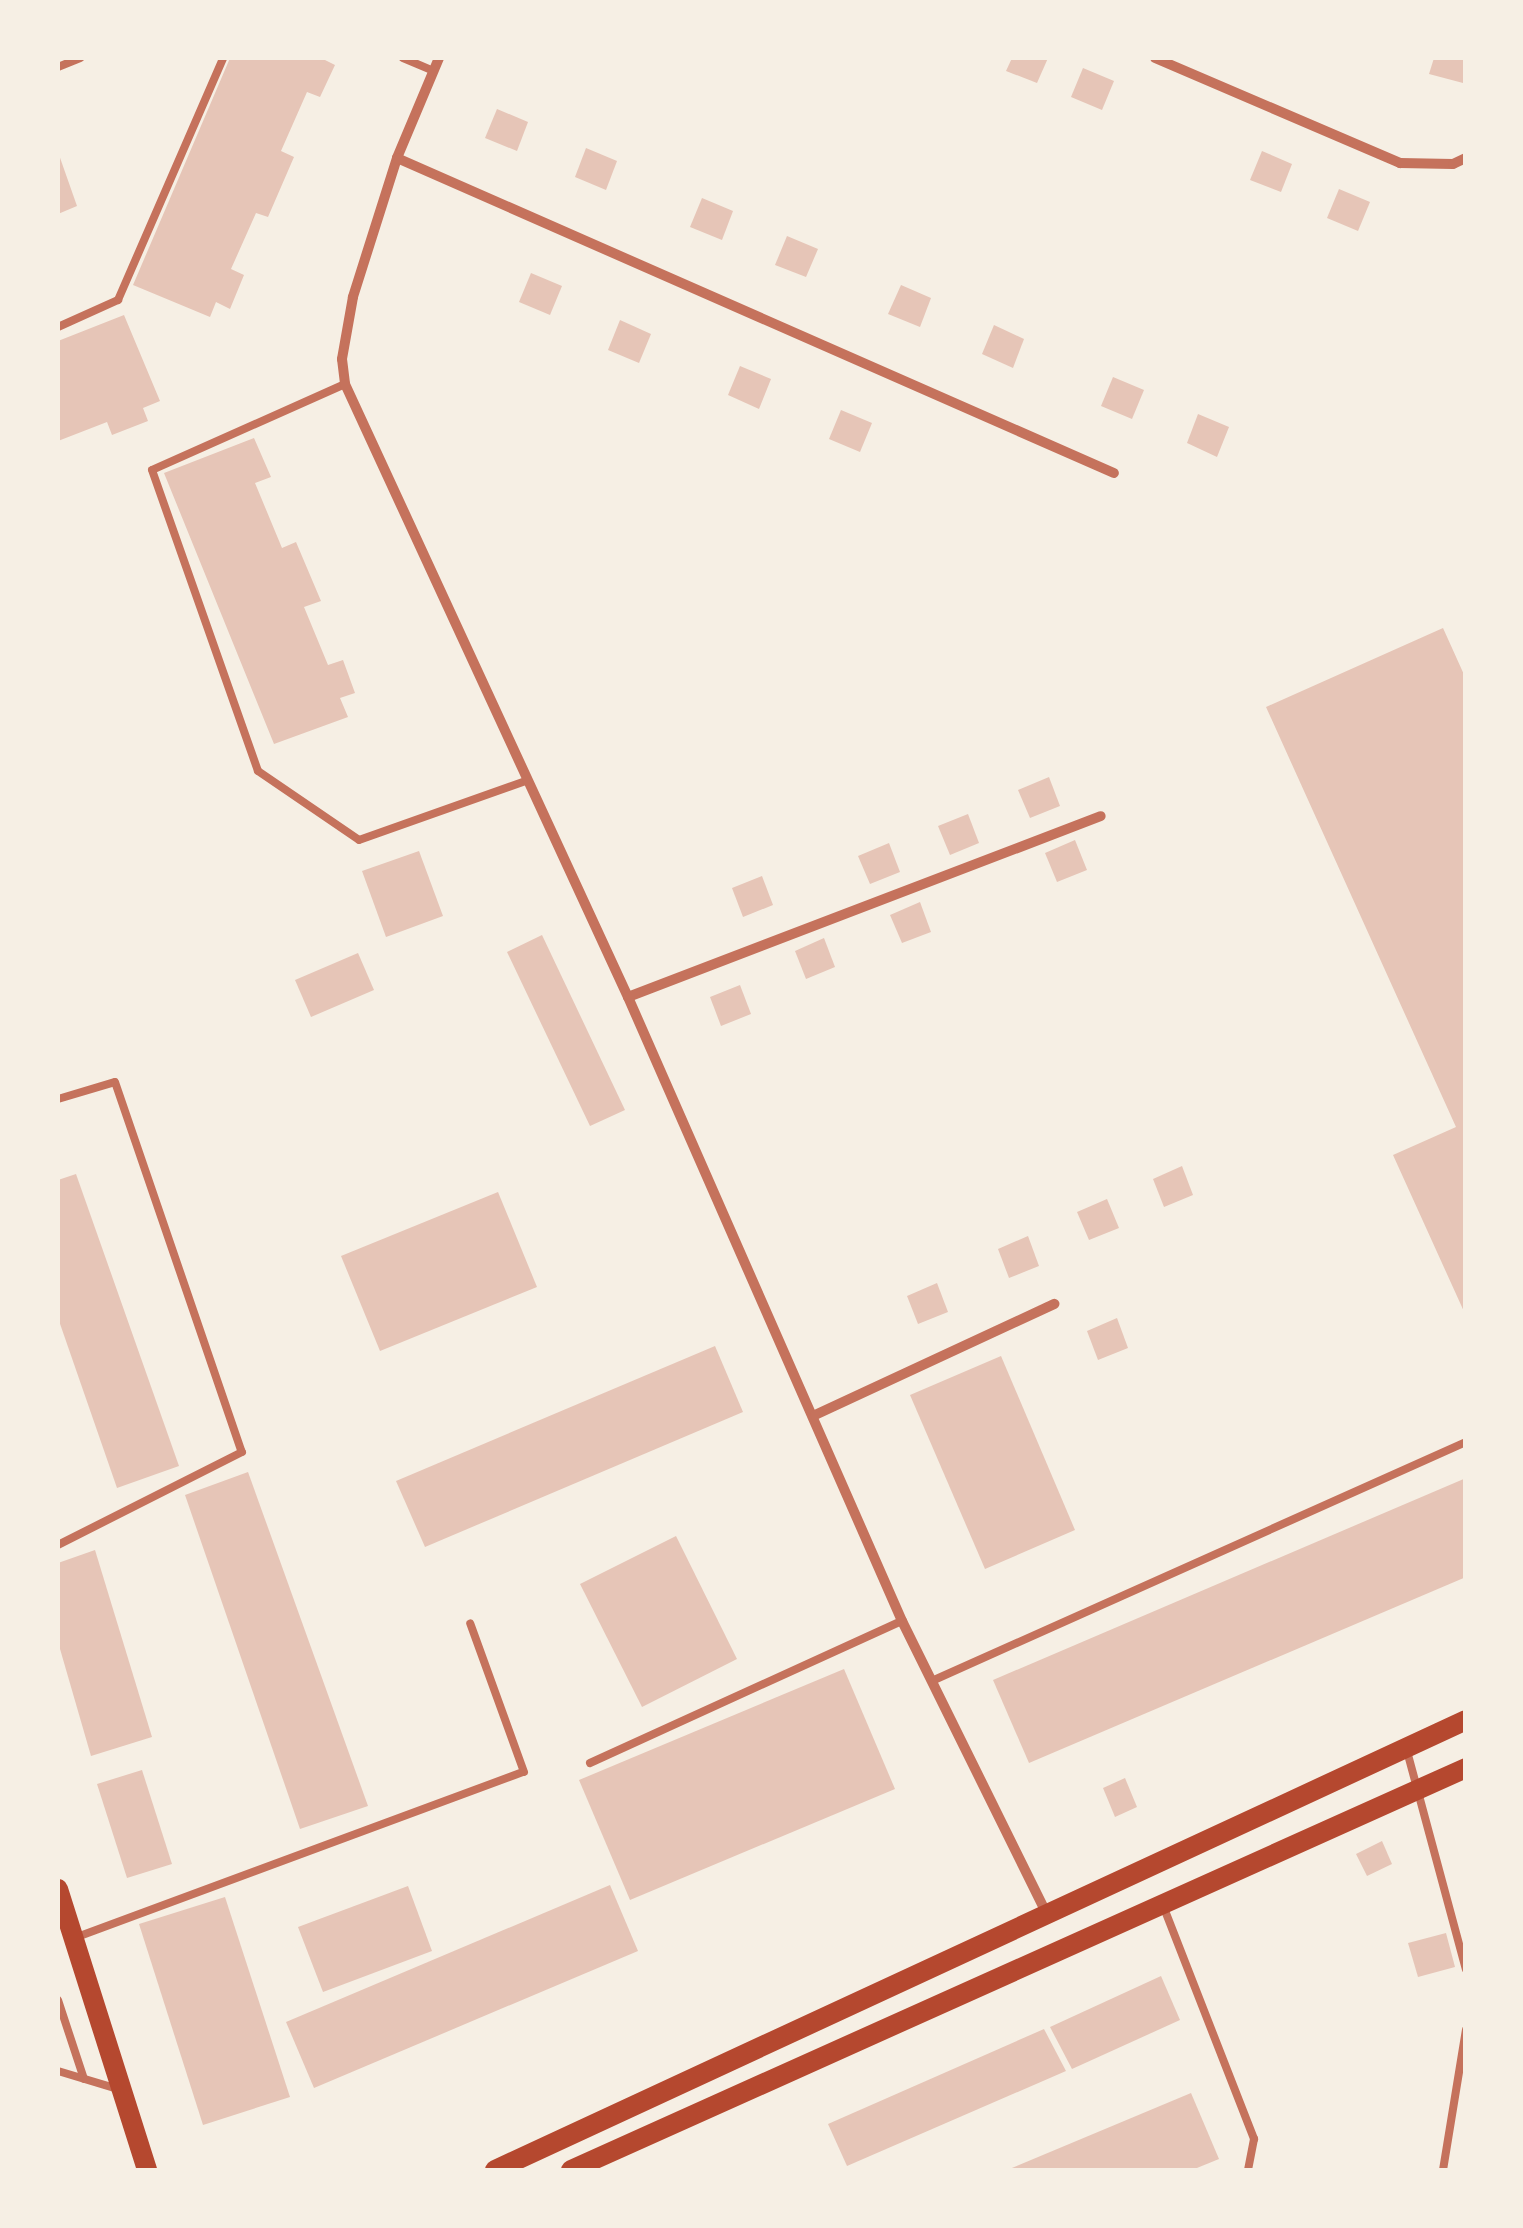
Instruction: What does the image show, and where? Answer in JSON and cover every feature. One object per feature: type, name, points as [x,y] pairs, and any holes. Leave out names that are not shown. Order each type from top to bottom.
[{"type":"main road","points":[[495,2170],[1049,1917],[1466,1720]]},
{"type":"main road","points":[[571,2170],[1466,1768]]},
{"type":"main road","points":[[58,1890],[146,2170]]},
{"type":"street","points":[[439,58],[397,158],[353,296],[342,359],[346,384],[628,997],[815,1415],[902,1621],[1049,1917]]},
{"type":"street","points":[[1155,58],[1400,163],[1453,164],[1466,158]]},
{"type":"street","points":[[397,158],[1114,473]]},
{"type":"street","points":[[628,997],[1101,816]]},
{"type":"street","points":[[815,1415],[1054,1304]]},
{"type":"lane","points":[[58,66],[80,58]]},
{"type":"lane","points":[[58,327],[118,300],[223,58]]},
{"type":"lane","points":[[403,58],[433,72]]},
{"type":"lane","points":[[346,384],[152,470],[258,771],[359,840],[528,780]]},
{"type":"lane","points":[[58,1098],[116,1082],[242,1452],[58,1545]]},
{"type":"lane","points":[[934,1680],[1466,1442]]},
{"type":"lane","points":[[590,1763],[902,1621]]},
{"type":"lane","points":[[73,1938],[524,1772],[470,1624]]},
{"type":"lane","points":[[1406,1747],[1466,1969]]},
{"type":"lane","points":[[1162,1904],[1254,2139],[1248,2170]]},
{"type":"lane","points":[[58,2000],[84,2080]]},
{"type":"lane","points":[[1444,2170],[1466,2030]]},
{"type":"lane","points":[[58,2071],[122,2090]]},
{"type":"building","points":[[230,58],[321,58],[335,65],[320,97],[307,92],[281,151],[294,157],[268,217],[256,213],[231,269],[244,275],[230,309],[216,302],[210,317],[133,285]]},
{"type":"building","points":[[1012,58],[1048,58],[1037,83],[1006,71]]},
{"type":"building","points":[[1434,58],[1466,58],[1463,83],[1429,74]]},
{"type":"building","points":[[1083,68],[1114,81],[1102,110],[1071,97]]},
{"type":"building","points":[[497,109],[528,122],[517,151],[485,138]]},
{"type":"building","points":[[586,148],[617,161],[606,190],[575,177]]},
{"type":"building","points":[[1262,151],[1292,164],[1281,192],[1250,180]]},
{"type":"building","points":[[58,152],[77,206],[58,214]]},
{"type":"building","points":[[1339,189],[1370,202],[1358,231],[1327,218]]},
{"type":"building","points":[[702,198],[733,211],[722,240],[690,227]]},
{"type":"building","points":[[787,236],[818,249],[806,277],[775,265]]},
{"type":"building","points":[[531,273],[562,286],[550,315],[519,302]]},
{"type":"building","points":[[901,285],[931,298],[920,327],[888,314]]},
{"type":"building","points":[[124,315],[160,401],[143,408],[148,421],[112,435],[107,422],[58,441],[58,341]]},
{"type":"building","points":[[620,320],[651,334],[639,363],[608,350]]},
{"type":"building","points":[[994,325],[1024,339],[1013,368],[982,354]]},
{"type":"building","points":[[740,366],[771,379],[759,409],[728,395]]},
{"type":"building","points":[[1113,377],[1144,390],[1132,419],[1101,406]]},
{"type":"building","points":[[841,410],[872,423],[860,452],[829,439]]},
{"type":"building","points":[[1198,414],[1229,427],[1217,457],[1187,443]]},
{"type":"building","points":[[254,438],[271,477],[255,483],[282,548],[296,542],[321,601],[304,607],[328,665],[343,660],[355,693],[340,698],[348,717],[274,744],[164,473]]},
{"type":"building","points":[[1443,628],[1466,679],[1466,1316],[1393,1155],[1456,1127],[1266,707]]},
{"type":"building","points":[[1049,777],[1060,806],[1030,818],[1018,790]]},
{"type":"building","points":[[968,814],[979,843],[950,855],[938,826]]},
{"type":"building","points":[[1075,840],[1087,870],[1057,882],[1045,853]]},
{"type":"building","points":[[889,843],[900,872],[870,884],[858,856]]},
{"type":"building","points":[[419,851],[443,916],[386,937],[362,871]]},
{"type":"building","points":[[762,876],[773,905],[743,917],[732,888]]},
{"type":"building","points":[[920,902],[931,932],[902,943],[890,915]]},
{"type":"building","points":[[542,935],[625,1110],[590,1126],[507,952]]},
{"type":"building","points":[[824,938],[835,967],[806,979],[795,951]]},
{"type":"building","points":[[358,953],[374,990],[311,1017],[295,980]]},
{"type":"building","points":[[740,985],[751,1014],[721,1026],[710,997]]},
{"type":"building","points":[[1182,1166],[1193,1195],[1164,1207],[1153,1179]]},
{"type":"building","points":[[76,1174],[179,1466],[117,1488],[58,1318],[58,1180]]},
{"type":"building","points":[[498,1192],[537,1287],[380,1351],[341,1256]]},
{"type":"building","points":[[1107,1199],[1119,1228],[1089,1240],[1077,1212]]},
{"type":"building","points":[[1028,1236],[1039,1266],[1009,1278],[998,1249]]},
{"type":"building","points":[[937,1283],[948,1312],[918,1324],[907,1296]]},
{"type":"building","points":[[1117,1318],[1128,1348],[1098,1360],[1087,1331]]},
{"type":"building","points":[[715,1346],[743,1412],[425,1547],[396,1481]]},
{"type":"building","points":[[1001,1356],[1075,1530],[985,1569],[910,1395]]},
{"type":"building","points":[[248,1472],[368,1806],[300,1829],[185,1495]]},
{"type":"building","points":[[1466,1478],[1466,1577],[1029,1763],[993,1680]]},
{"type":"building","points":[[676,1536],[737,1659],[642,1707],[580,1584]]},
{"type":"building","points":[[95,1550],[152,1737],[91,1756],[58,1642],[58,1563]]},
{"type":"building","points":[[844,1669],[895,1789],[630,1900],[579,1780]]},
{"type":"building","points":[[142,1770],[172,1864],[127,1878],[97,1784]]},
{"type":"building","points":[[1125,1778],[1137,1807],[1115,1817],[1103,1788]]},
{"type":"building","points":[[1382,1841],[1392,1864],[1367,1876],[1356,1854]]},
{"type":"building","points":[[610,1885],[638,1951],[314,2088],[286,2022]]},
{"type":"building","points":[[408,1886],[432,1951],[323,1992],[298,1927]]},
{"type":"building","points":[[225,1897],[290,2097],[203,2125],[139,1924]]},
{"type":"building","points":[[1446,1933],[1455,1967],[1418,1977],[1408,1943]]},
{"type":"building","points":[[1161,1976],[1180,2020],[1072,2069],[1050,2027]]},
{"type":"building","points":[[1044,2029],[1066,2071],[847,2166],[828,2124]]},
{"type":"building","points":[[1191,2093],[1219,2159],[1192,2170],[1007,2170]]}]
